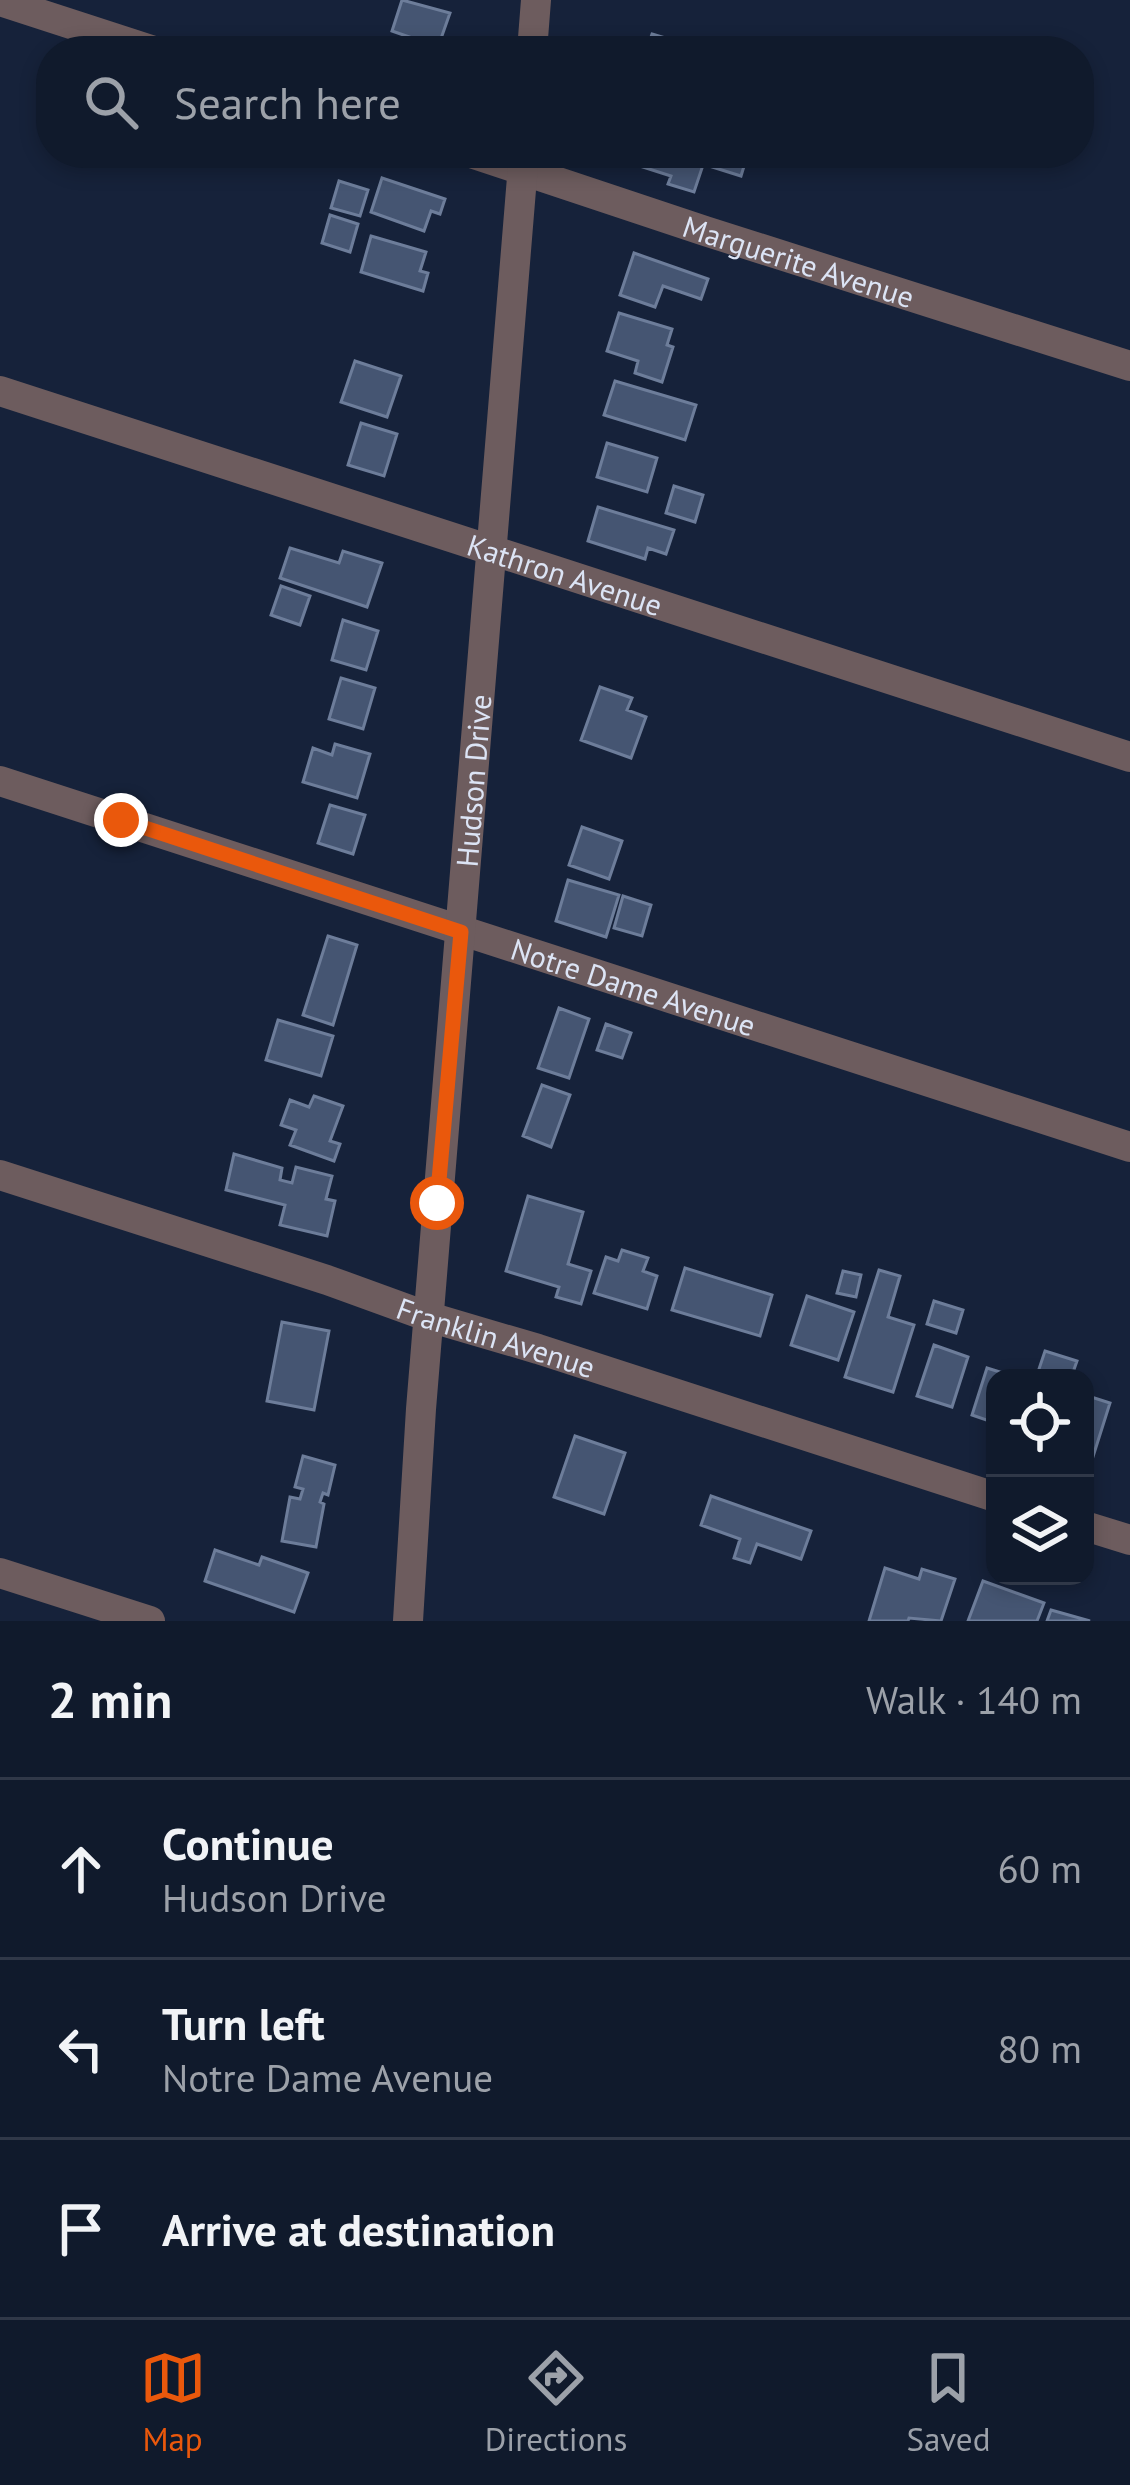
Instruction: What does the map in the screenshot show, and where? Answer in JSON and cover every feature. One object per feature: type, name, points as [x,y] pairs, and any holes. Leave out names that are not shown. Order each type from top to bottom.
[{"type":"street","points":[[533,36],[536,0]]},
{"type":"street","points":[[0,1],[108,36]]},
{"type":"street","name":"Hudson Drive","points":[[408,1621],[523,168]]},
{"type":"street","name":"Marguerite Avenue","points":[[541,168],[1130,366]]},
{"type":"street","name":"Kathron Avenue","points":[[0,392],[1130,757]]},
{"type":"street","name":"Notre Dame Avenue","points":[[0,781],[1130,1147]]},
{"type":"street","name":"Franklin Avenue","points":[[0,1175],[986,1494]]},
{"type":"street","points":[[1094,1529],[1130,1540]]},
{"type":"street","points":[[0,1573],[150,1621]]},
{"type":"building","points":[[402,0],[450,13],[442,36],[392,31]]},
{"type":"building","points":[[646,168],[702,168],[694,192],[668,184],[671,176]]},
{"type":"building","points":[[715,168],[743,168],[741,176]]},
{"type":"building","points":[[382,178],[445,199],[440,214],[431,211],[424,231],[371,212]]},
{"type":"building","points":[[339,181],[368,190],[360,216],[331,208]]},
{"type":"building","points":[[330,215],[358,224],[350,252],[322,243]]},
{"type":"building","points":[[371,236],[426,252],[420,271],[428,273],[423,291],[361,272]]},
{"type":"building","points":[[634,253],[708,279],[701,299],[663,286],[655,307],[620,295]]},
{"type":"building","points":[[619,313],[672,329],[667,345],[673,347],[662,382],[635,373],[638,361],[607,351]]},
{"type":"building","points":[[355,361],[401,376],[387,417],[341,402]]},
{"type":"building","points":[[615,381],[696,405],[685,440],[604,415]]},
{"type":"building","points":[[361,423],[397,434],[384,476],[348,465]]},
{"type":"building","points":[[607,443],[657,458],[647,492],[597,477]]},
{"type":"building","points":[[674,486],[703,495],[695,522],[666,513]]},
{"type":"building","points":[[598,507],[674,530],[666,554],[648,548],[645,559],[588,541]]},
{"type":"building","points":[[290,548],[339,563],[343,551],[382,563],[367,607],[280,578]]},
{"type":"building","points":[[281,586],[310,596],[300,625],[271,615]]},
{"type":"building","points":[[343,620],[378,631],[366,670],[332,660]]},
{"type":"building","points":[[341,678],[375,688],[363,729],[329,719]]},
{"type":"building","points":[[600,687],[632,698],[627,710],[646,717],[631,758],[581,740]]},
{"type":"building","points":[[335,744],[370,754],[357,798],[303,782],[313,748],[332,755]]},
{"type":"building","points":[[330,805],[365,815],[353,854],[318,843]]},
{"type":"building","points":[[582,827],[622,841],[609,879],[569,865]]},
{"type":"building","points":[[568,880],[619,895],[606,937],[556,921]]},
{"type":"building","points":[[623,896],[651,905],[642,936],[614,928]]},
{"type":"building","points":[[328,936],[357,945],[333,1025],[303,1015]]},
{"type":"building","points":[[559,1008],[589,1019],[569,1078],[538,1068]]},
{"type":"building","points":[[278,1020],[333,1036],[321,1076],[266,1060]]},
{"type":"building","points":[[606,1024],[631,1033],[622,1058],[597,1050]]},
{"type":"building","points":[[542,1085],[570,1095],[551,1147],[523,1136]]},
{"type":"building","points":[[314,1096],[343,1106],[330,1141],[340,1144],[334,1161],[290,1145],[296,1130],[281,1125],[290,1100],[309,1107]]},
{"type":"building","points":[[234,1154],[282,1168],[280,1180],[292,1183],[296,1167],[332,1176],[326,1199],[335,1201],[327,1236],[280,1225],[285,1205],[226,1190]]},
{"type":"building","points":[[528,1196],[583,1212],[568,1264],[591,1271],[581,1304],[556,1297],[559,1287],[506,1271]]},
{"type":"building","points":[[622,1250],[648,1258],[643,1271],[657,1276],[647,1309],[594,1293],[606,1257],[618,1261]]},
{"type":"building","points":[[685,1268],[772,1295],[760,1336],[672,1310]]},
{"type":"building","points":[[879,1270],[900,1276],[888,1317],[914,1325],[893,1392],[845,1377]]},
{"type":"building","points":[[843,1271],[861,1275],[856,1297],[837,1293]]},
{"type":"building","points":[[807,1296],[854,1312],[838,1360],[791,1345]]},
{"type":"building","points":[[934,1301],[963,1310],[956,1333],[927,1324]]},
{"type":"building","points":[[282,1322],[329,1331],[314,1410],[267,1401]]},
{"type":"building","points":[[934,1345],[968,1357],[952,1407],[917,1396]]},
{"type":"building","points":[[1045,1351],[1077,1361],[1074,1369],[1039,1369]]},
{"type":"building","points":[[986,1371],[986,1420],[972,1415]]},
{"type":"building","points":[[1094,1398],[1110,1403],[1094,1454]]},
{"type":"building","points":[[575,1436],[625,1453],[604,1514],[554,1497]]},
{"type":"building","points":[[303,1456],[335,1465],[328,1495],[323,1493],[320,1502],[324,1504],[316,1547],[282,1541],[290,1497],[300,1499],[303,1489],[295,1487]]},
{"type":"building","points":[[711,1496],[811,1531],[801,1559],[757,1544],[750,1563],[734,1558],[740,1539],[701,1525]]},
{"type":"building","points":[[215,1550],[259,1565],[262,1557],[308,1573],[294,1612],[205,1581]]},
{"type":"building","points":[[885,1568],[919,1579],[922,1569],[955,1579],[941,1621],[869,1621]]},
{"type":"building","points":[[983,1581],[1044,1603],[1037,1621],[968,1621]]},
{"type":"building","points":[[1051,1610],[1090,1621],[1047,1621]]},
{"type":"route","points":[[121,820],[461,932],[437,1203]]}]
